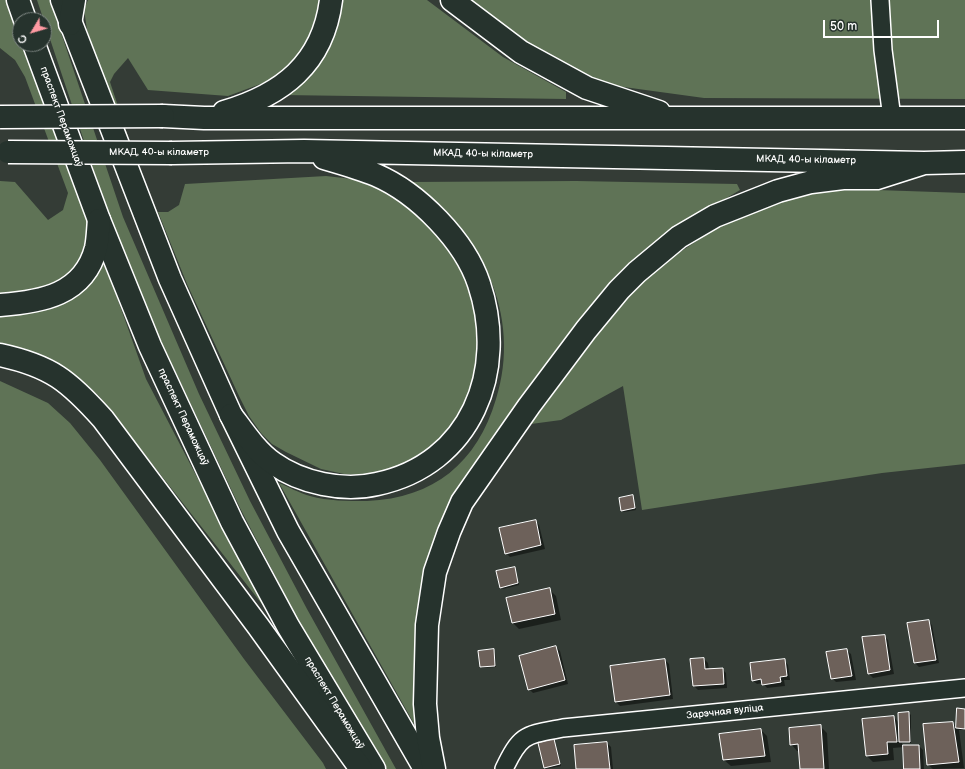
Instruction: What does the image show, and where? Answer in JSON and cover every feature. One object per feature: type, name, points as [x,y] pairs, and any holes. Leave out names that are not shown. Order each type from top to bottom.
[{"type":"main road","points":[[18,0],[23,12]]},
{"type":"main road","points":[[62,0],[70,24],[170,279],[231,415],[288,531],[425,769]]},
{"type":"main road","points":[[70,24],[74,0]]},
{"type":"main road","points":[[204,118],[243,106],[266,96],[285,84],[303,67],[317,47],[327,24],[331,0]]},
{"type":"main road","points":[[452,0],[521,52],[587,88],[677,118]]},
{"type":"main road","name":"праспект Пераможцаў","points":[[37,52],[99,220],[150,346],[232,522],[288,626],[374,769]]},
{"type":"main road","points":[[0,117],[965,118]]},
{"type":"main road","points":[[231,415],[254,444],[272,463],[297,475],[324,484],[345,487],[367,486],[390,482],[413,472],[431,462],[449,448],[463,430],[475,409],[484,384],[488,362],[487,313],[476,277],[466,258],[449,232],[425,209],[403,191],[376,175],[304,151]]},
{"type":"main road","name":"МКАД, 40-ы кіламетр","points":[[4,152],[172,153],[304,151],[924,163],[965,162]]},
{"type":"main road","points":[[434,769],[428,738],[425,704],[427,625],[436,572],[449,532],[462,502],[529,406],[586,330],[619,290],[637,272],[679,237],[715,216],[778,191],[811,182],[843,178],[877,178],[924,163]]},
{"type":"main road","points":[[0,305],[41,301],[58,294],[80,279],[87,269],[96,248],[99,220]]},
{"type":"main road","points":[[0,355],[30,362],[59,376],[82,395],[103,419],[258,626],[361,769]]},
{"type":"street","points":[[880,0],[883,50],[892,118]]},
{"type":"street","name":"Зарэчная вуліца","points":[[504,769],[522,740],[532,734],[563,728],[965,688]]},
{"type":"green space","points":[[0,0],[10,0],[14,12],[12,12],[12,52],[29,52],[90,228],[83,258],[62,283],[0,298],[0,181],[15,182],[48,220],[63,210],[68,193],[25,77],[15,60],[0,48]]},
{"type":"green space","points":[[37,0],[50,0],[123,217],[199,394],[250,501],[307,609],[396,769],[382,769],[296,616],[240,508],[151,320],[111,222],[52,45],[52,12],[41,12]]},
{"type":"green space","points":[[88,0],[319,0],[317,17],[307,44],[289,66],[274,79],[228,96],[148,90],[128,58],[114,74],[110,82],[153,212],[149,213],[87,30],[84,9]]},
{"type":"green space","points":[[339,0],[427,0],[503,57],[566,92],[566,99],[282,95]]},
{"type":"green space","points":[[468,0],[965,0],[965,99],[704,98],[609,85],[543,56]]},
{"type":"green space","points":[[326,176],[361,180],[383,189],[430,220],[480,294],[476,400],[422,461],[371,476],[344,474],[321,469],[272,444],[261,433],[249,416],[239,396],[187,284],[158,212],[168,212],[179,205],[185,184]]},
{"type":"green space","points":[[576,181],[737,184],[740,190],[665,235],[638,258],[427,571],[417,619],[416,678],[422,738],[279,483],[298,492],[324,499],[367,501],[413,493],[450,473],[464,459],[477,442],[488,422],[500,384],[504,352],[502,321],[495,291],[482,262],[465,236],[445,214],[411,182]]},
{"type":"green space","points":[[842,184],[848,189],[965,193],[965,464],[882,473],[642,510],[623,386],[561,420],[531,424],[621,303],[641,282],[668,260],[724,223],[753,208]]},
{"type":"green space","points":[[103,258],[146,379],[265,608],[99,396],[71,372],[46,359],[0,346],[0,315]]},
{"type":"green space","points":[[0,381],[48,403],[70,423],[100,460],[244,659],[326,769],[0,769]]},
{"type":"building","points":[[633,495],[635,508],[621,511],[619,498]]},
{"type":"building","points":[[536,520],[541,545],[505,554],[499,528]]},
{"type":"building","points":[[515,567],[518,583],[500,588],[496,571]]},
{"type":"building","points":[[550,588],[555,614],[512,623],[506,598]]},
{"type":"building","points":[[929,620],[936,660],[914,663],[907,623]]},
{"type":"building","points":[[885,635],[890,670],[868,674],[862,637]]},
{"type":"building","points":[[556,646],[565,680],[528,690],[519,656]]},
{"type":"building","points":[[494,649],[495,666],[480,667],[478,651]]},
{"type":"building","points":[[847,649],[852,676],[831,679],[826,652]]},
{"type":"building","points":[[704,658],[705,669],[723,668],[724,684],[693,686],[690,659]]},
{"type":"building","points":[[665,659],[670,695],[615,702],[610,666]]},
{"type":"building","points":[[785,659],[787,676],[780,677],[781,682],[762,685],[761,679],[752,681],[750,663]]},
{"type":"building","points":[[957,708],[965,709],[965,729],[956,728]]},
{"type":"building","points":[[909,712],[910,742],[899,742],[898,713]]},
{"type":"building","points":[[894,716],[897,742],[887,742],[888,754],[866,756],[862,719]]},
{"type":"building","points":[[953,722],[959,762],[927,765],[923,724]]},
{"type":"building","points":[[821,725],[824,769],[800,769],[798,744],[790,745],[789,728]]},
{"type":"building","points":[[761,729],[765,756],[723,760],[719,734]]},
{"type":"building","points":[[554,739],[560,764],[544,768],[538,743]]},
{"type":"building","points":[[607,742],[610,769],[576,769],[574,745]]},
{"type":"building","points":[[903,745],[919,745],[920,769],[904,769]]}]
